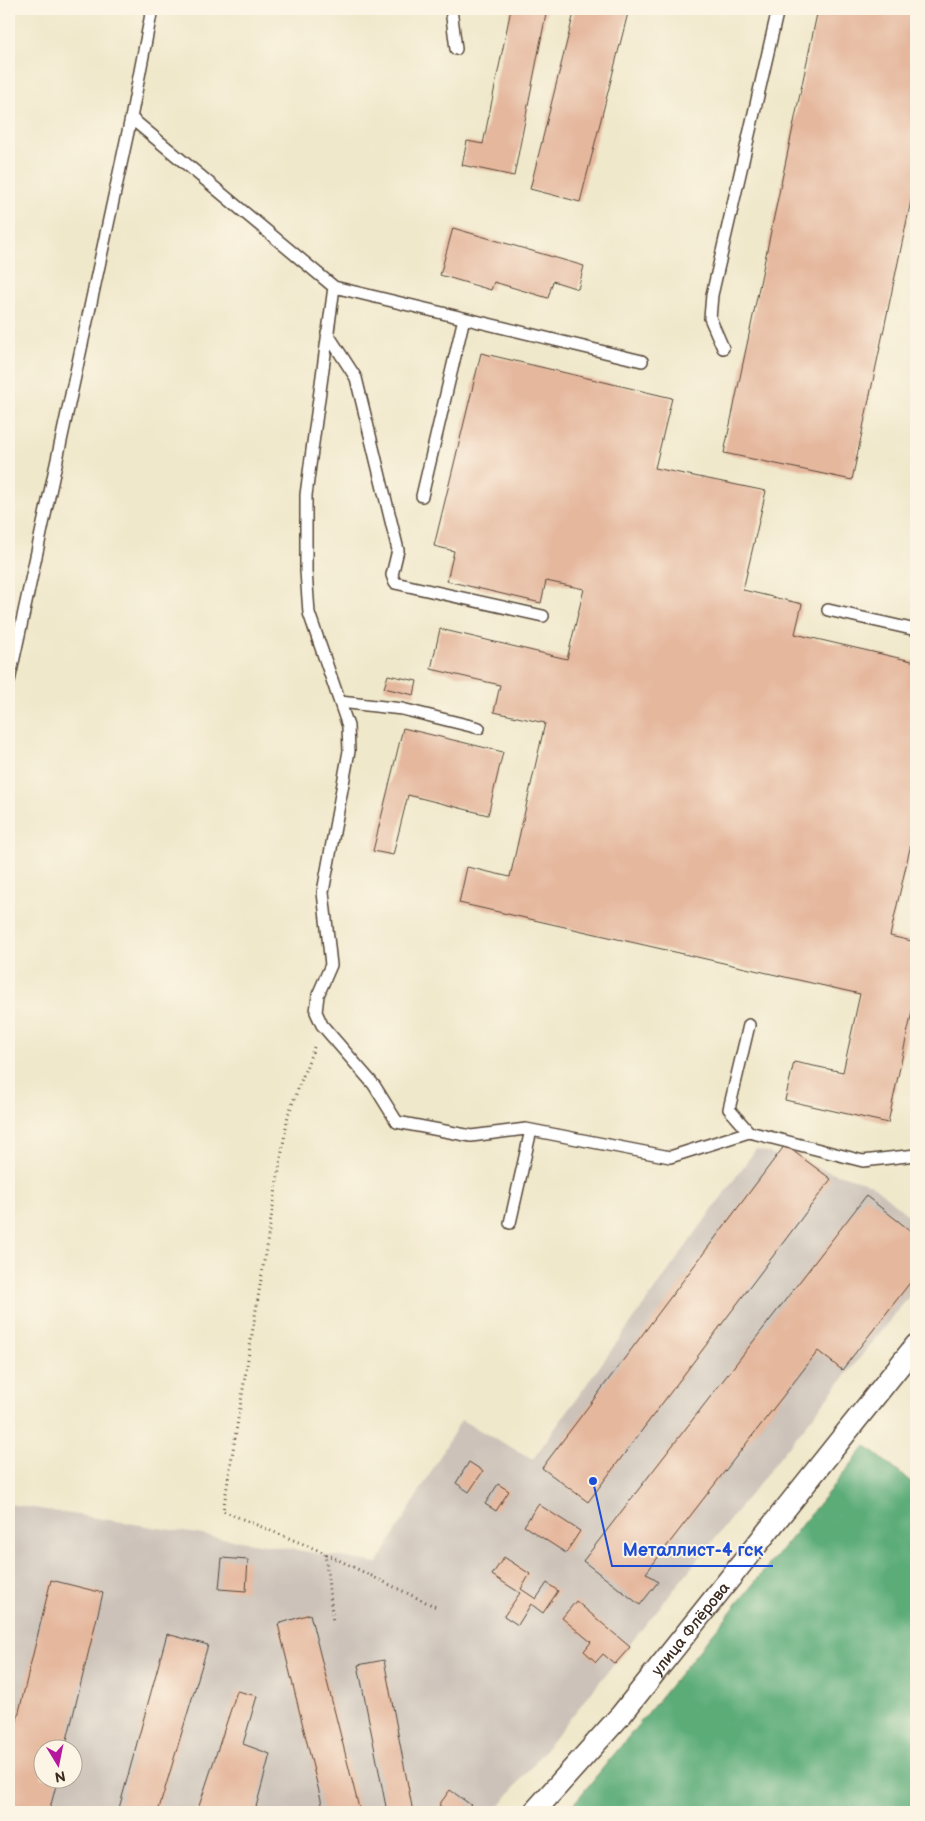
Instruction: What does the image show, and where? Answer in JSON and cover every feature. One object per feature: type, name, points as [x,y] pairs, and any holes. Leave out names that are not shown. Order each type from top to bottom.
[{"type":"street","name":"улица Флёрова","points":[[534,1812],[621,1715],[916,1345]]},
{"type":"lane","points":[[9,682],[131,118],[152,9]]},
{"type":"lane","points":[[451,9],[456,49]]},
{"type":"lane","points":[[723,348],[710,318],[712,295],[778,9]]},
{"type":"lane","points":[[131,118],[334,287],[642,361]]},
{"type":"lane","points":[[334,287],[306,495],[306,571],[310,614],[348,726],[349,751],[323,892],[331,965],[318,996],[316,1012],[322,1025],[374,1085],[397,1122],[471,1136],[526,1129],[670,1157],[749,1132],[863,1161],[916,1156]]},
{"type":"lane","points":[[422,496],[464,318]]},
{"type":"lane","points":[[327,333],[356,378],[398,550],[392,575],[395,583],[543,616]]},
{"type":"lane","points":[[828,610],[916,630]]},
{"type":"lane","points":[[340,702],[402,709],[479,728]]},
{"type":"lane","points":[[749,1025],[729,1108],[749,1132]]},
{"type":"lane","points":[[510,1223],[531,1130]]},
{"type":"path","points":[[322,1025],[288,1114],[223,1511],[325,1553],[436,1608]]},
{"type":"path","points":[[325,1553],[333,1622]]},
{"type":"shaded area","points":[[756,1149],[871,1184],[916,1222],[916,1288],[495,1812],[9,1812],[9,1504],[378,1563],[461,1420],[533,1459]]},
{"type":"green space","points":[[866,1446],[916,1486],[916,1812],[567,1812]]},
{"type":"building","points":[[511,9],[547,9],[514,176],[462,165],[467,141],[483,144]]},
{"type":"building","points":[[575,9],[629,9],[580,202],[530,189]]},
{"type":"building","points":[[818,9],[916,9],[916,177],[852,480],[724,453]]},
{"type":"building","points":[[453,228],[584,266],[578,289],[553,281],[548,298],[494,282],[491,290],[440,275]]},
{"type":"building","points":[[481,353],[672,398],[655,468],[766,491],[743,590],[802,604],[795,634],[916,662],[916,822],[890,936],[916,942],[916,993],[888,1123],[785,1100],[794,1062],[843,1072],[860,994],[459,903],[467,867],[510,877],[545,723],[494,712],[500,685],[431,669],[440,629],[567,659],[584,589],[546,581],[541,603],[447,581],[454,551],[434,546]]},
{"type":"building","points":[[388,675],[417,681],[414,695],[384,688]]},
{"type":"building","points":[[403,728],[503,752],[488,815],[408,795],[393,855],[373,851]]},
{"type":"building","points":[[785,1145],[831,1179],[588,1502],[542,1468]]},
{"type":"building","points":[[866,1196],[916,1235],[916,1275],[842,1370],[818,1351],[646,1573],[658,1582],[640,1605],[583,1561]]},
{"type":"building","points":[[469,1462],[483,1471],[469,1492],[456,1483]]},
{"type":"building","points":[[498,1484],[509,1491],[496,1511],[485,1504]]},
{"type":"building","points":[[538,1504],[580,1531],[566,1553],[524,1526]]},
{"type":"building","points":[[504,1557],[530,1574],[521,1589],[536,1599],[547,1583],[558,1591],[543,1613],[531,1604],[518,1625],[504,1616],[520,1593],[492,1575]]},
{"type":"building","points":[[222,1558],[248,1560],[246,1591],[219,1589]]},
{"type":"building","points":[[51,1580],[103,1593],[67,1738],[32,1738],[32,1788],[55,1788],[49,1812],[9,1812],[9,1753]]},
{"type":"building","points":[[576,1601],[630,1647],[615,1664],[603,1654],[596,1662],[584,1651],[591,1642],[562,1618]]},
{"type":"building","points":[[310,1614],[360,1812],[324,1812],[278,1624]]},
{"type":"building","points":[[167,1634],[208,1645],[158,1812],[118,1812]]},
{"type":"building","points":[[384,1660],[413,1812],[387,1812],[358,1665]]},
{"type":"building","points":[[237,1691],[257,1696],[243,1744],[270,1754],[256,1807],[269,1812],[197,1812]]},
{"type":"building","points":[[450,1790],[471,1805],[465,1812],[449,1812],[439,1805]]},
{"type":"place","name":"Металлист-4 гск","points":[[593,1481]]}]
